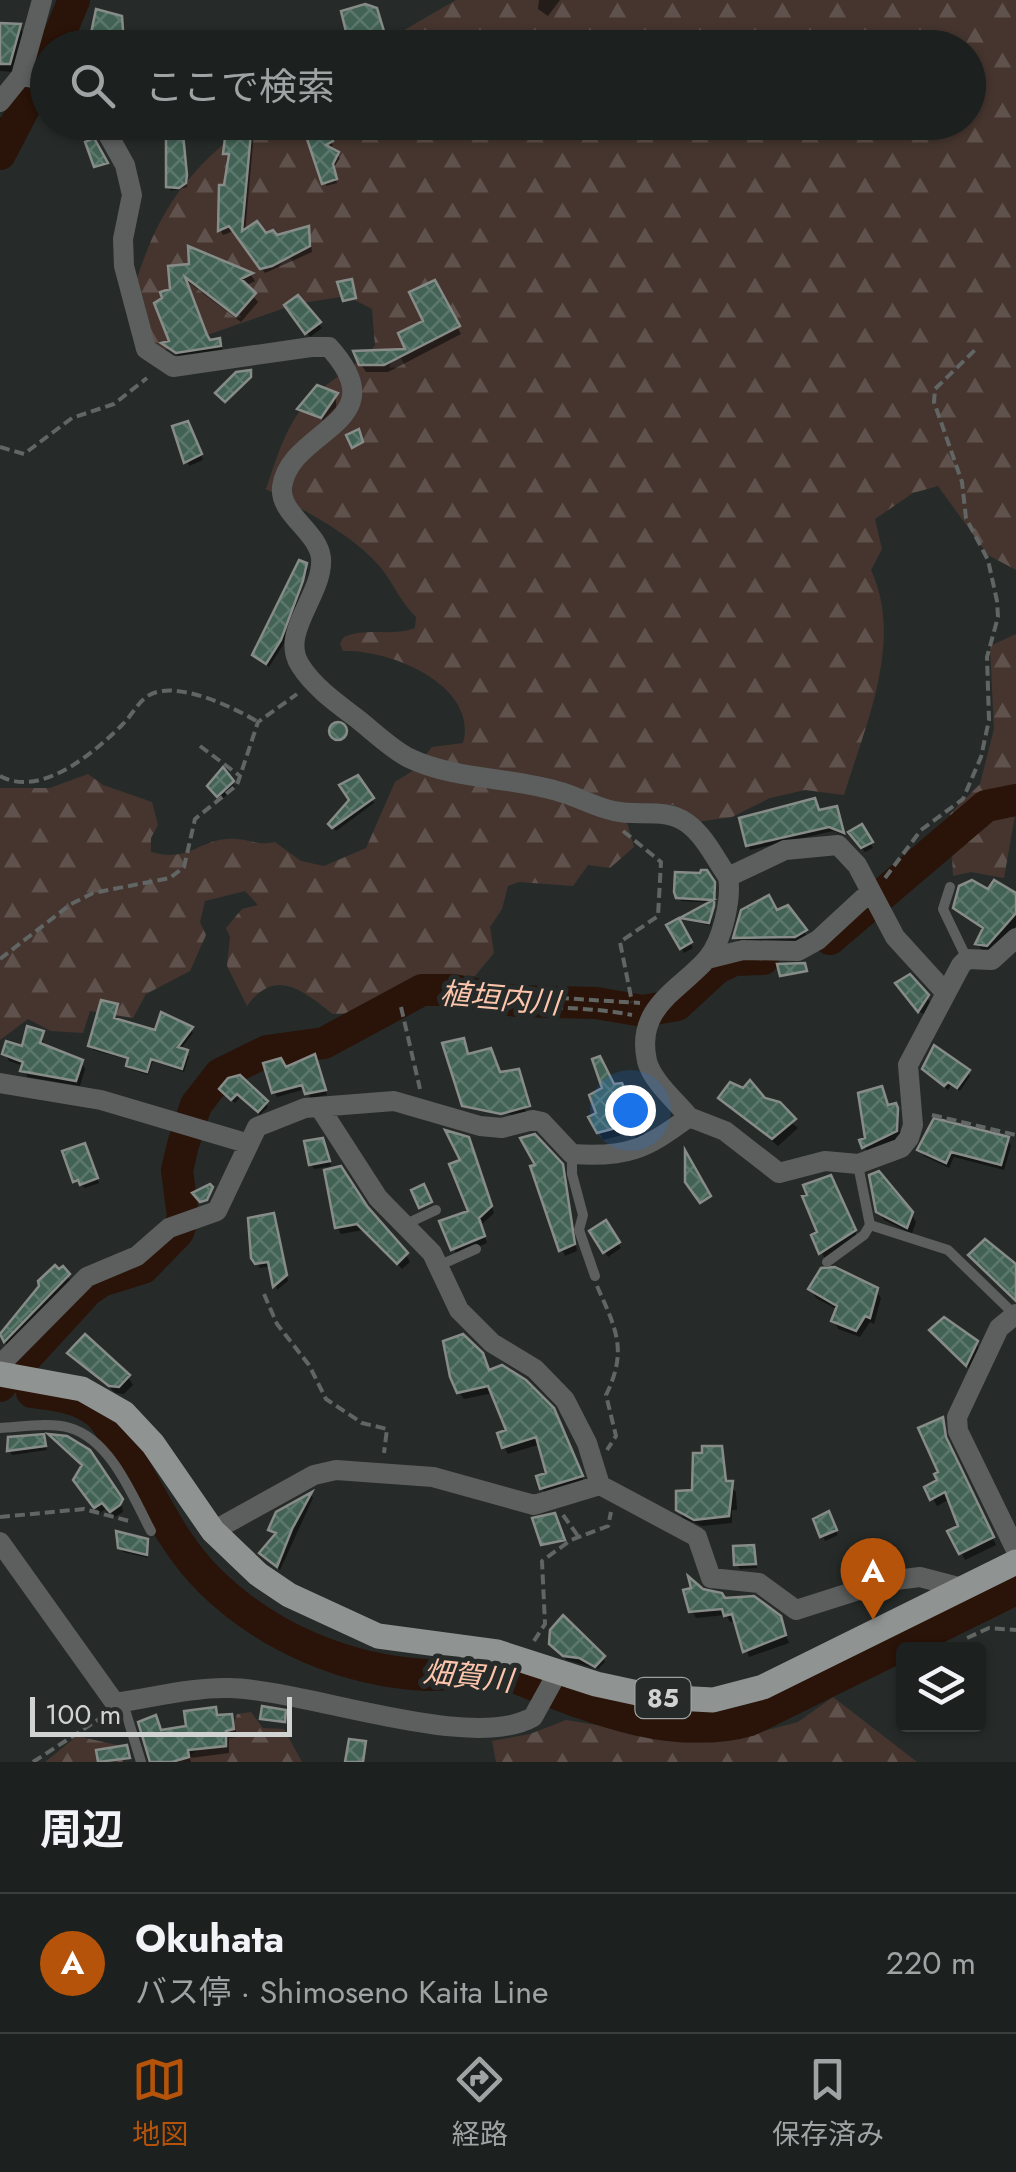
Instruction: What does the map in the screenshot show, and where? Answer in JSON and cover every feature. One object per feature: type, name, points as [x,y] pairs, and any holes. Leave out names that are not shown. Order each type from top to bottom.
[{"type":"main road","name":"85","points":[[6,1373],[82,1389],[124,1413],[153,1444],[213,1531],[258,1574],[288,1594],[378,1636],[521,1658],[596,1684],[656,1697],[713,1700],[763,1688],[1016,1562]]},
{"type":"street","points":[[34,30],[42,0]]},
{"type":"street","points":[[0,102],[21,76],[30,43]]},
{"type":"street","points":[[21,76],[30,77]]},
{"type":"street","points":[[110,140],[125,165],[132,195],[122,238],[124,266],[146,349],[173,367],[310,347],[329,347],[343,362],[352,390],[346,415],[290,466],[282,487],[283,499],[318,546],[321,558],[320,578],[294,640],[294,655],[313,682],[409,758],[494,781],[560,792],[611,811],[674,816],[687,823],[728,877],[724,915],[708,959]]},
{"type":"street","points":[[728,877],[769,855],[829,843],[851,855],[895,937],[945,992]]},
{"type":"street","points":[[871,891],[818,940],[798,952],[742,950],[708,959],[660,999],[652,1021],[647,1062],[689,1117],[724,1131],[779,1173],[825,1161],[858,1164],[900,1148],[909,1138],[912,1118],[908,1064],[945,992],[967,959],[992,960],[1015,940]]},
{"type":"street","points":[[0,1083],[101,1100],[246,1143]]},
{"type":"street","points":[[6,1373],[87,1277],[137,1256],[169,1228],[217,1211],[246,1143],[269,1120],[305,1108],[394,1101],[491,1127],[542,1122],[572,1154],[638,1151],[689,1117]]},
{"type":"street","points":[[320,1108],[378,1198],[406,1224],[438,1266],[449,1293],[468,1320],[492,1343],[535,1369],[565,1400],[608,1489],[697,1538],[711,1578],[759,1583],[796,1610],[887,1581],[920,1576],[962,1588]]},
{"type":"street","points":[[1015,1314],[999,1328],[957,1417],[958,1431],[1016,1550]]},
{"type":"street","points":[[213,1531],[314,1475],[336,1470],[432,1477],[523,1504],[558,1502],[608,1489]]},
{"type":"street","points":[[2,1549],[119,1702],[229,1688],[391,1718],[481,1726],[533,1716],[560,1670]]},
{"type":"lane","points":[[950,887],[943,908],[967,959]]},
{"type":"lane","points":[[572,1154],[572,1174],[583,1216],[579,1230],[596,1276]]},
{"type":"lane","points":[[826,1262],[864,1235],[870,1225],[858,1164]]},
{"type":"lane","points":[[406,1224],[436,1210]]},
{"type":"lane","points":[[870,1225],[948,1250],[1015,1314]]},
{"type":"lane","points":[[438,1266],[476,1249]]},
{"type":"lane","points":[[0,1428],[70,1428],[86,1436],[103,1451],[150,1528]]},
{"type":"lane","points":[[119,1702],[141,1762]]},
{"type":"path","points":[[871,891],[891,873],[921,830],[963,799],[988,730],[986,668],[998,601],[988,560],[966,518],[962,482],[934,402],[935,390],[975,350]]},
{"type":"path","points":[[0,446],[24,454],[72,418],[119,401],[148,378]]},
{"type":"path","points":[[0,959],[71,904],[92,893],[170,878],[180,871],[196,819],[231,792],[258,722],[313,682]]},
{"type":"path","points":[[0,776],[28,780],[64,771],[118,729],[141,699],[166,690],[213,700],[258,722]]},
{"type":"path","points":[[200,746],[240,776]]},
{"type":"path","points":[[611,811],[622,830],[661,862],[658,916],[620,942],[632,1002]]},
{"type":"path","points":[[529,996],[632,1002],[660,999]]},
{"type":"path","points":[[478,1003],[514,1009],[587,1008],[652,1021]]},
{"type":"path","points":[[401,1008],[424,1108]]},
{"type":"path","points":[[912,1118],[934,1114],[1016,1135]]},
{"type":"path","points":[[592,1460],[609,1448],[616,1436],[606,1395],[619,1362],[615,1328],[596,1276]]},
{"type":"path","points":[[264,1294],[277,1324],[310,1365],[326,1398],[362,1423],[386,1429],[379,1472]]},
{"type":"path","points":[[521,1658],[545,1624],[542,1561],[579,1537],[608,1526],[608,1489]]},
{"type":"path","points":[[558,1502],[579,1537]]},
{"type":"path","points":[[0,1517],[84,1510],[150,1528]]},
{"type":"path","points":[[967,1638],[988,1628],[1016,1630]]},
{"type":"path","points":[[33,1762],[110,1712],[119,1702]]},
{"type":"green space","points":[[456,0],[1016,0],[1016,570],[988,555],[938,486],[913,493],[875,519],[882,549],[871,570],[884,625],[882,654],[878,683],[844,795],[805,790],[770,798],[732,817],[697,822],[673,805],[623,808],[634,847],[610,868],[588,865],[573,886],[519,882],[508,886],[502,909],[490,927],[494,953],[475,976],[422,976],[353,1013],[333,1014],[300,991],[279,985],[268,987],[247,1006],[227,966],[230,937],[226,928],[242,909],[258,905],[245,891],[205,901],[200,922],[206,935],[190,971],[146,994],[133,1018],[90,1011],[83,1033],[51,1031],[28,1019],[0,1040],[0,788],[50,788],[88,774],[103,785],[152,802],[158,825],[151,838],[151,852],[176,855],[224,839],[275,842],[301,861],[324,866],[366,848],[395,782],[414,770],[432,747],[463,743],[464,723],[458,704],[445,688],[406,664],[363,652],[343,651],[340,643],[353,634],[415,628],[416,617],[379,566],[335,529],[266,489],[282,443],[299,412],[315,394],[375,346],[372,309],[347,296],[296,304],[164,350],[146,347],[127,311],[158,227],[170,204],[203,163],[229,140],[986,140],[986,30],[404,30]]},
{"type":"green space","points":[[1016,634],[1016,809],[1004,878],[971,872],[953,876],[950,814],[980,784],[994,729],[990,646]]},
{"type":"green space","points":[[833,1697],[917,1762],[496,1762],[492,1741],[530,1734],[566,1720],[699,1742],[798,1722]]},
{"type":"green space","points":[[251,1712],[263,1728],[284,1729],[302,1762],[180,1762],[233,1726],[237,1714]]},
{"type":"green space","points":[[77,1736],[117,1745],[123,1762],[45,1762]]},
{"type":"building","points":[[365,4],[377,8],[384,30],[346,30],[341,11]]},
{"type":"building","points":[[96,9],[122,16],[123,30],[92,30]]},
{"type":"building","points":[[0,23],[21,24],[10,64],[0,64]]},
{"type":"building","points":[[95,140],[108,163],[94,167],[85,142]]},
{"type":"building","points":[[166,140],[184,140],[186,183],[179,188],[166,187]]},
{"type":"building","points":[[225,140],[250,140],[242,231],[257,221],[266,233],[273,230],[277,235],[309,226],[310,246],[260,269],[229,226],[218,231],[219,185],[224,185],[229,154],[223,154]]},
{"type":"building","points":[[307,140],[333,140],[326,145],[339,152],[333,164],[337,179],[322,184]]},
{"type":"building","points":[[188,246],[253,273],[241,279],[256,293],[236,316],[185,277],[207,335],[210,340],[220,338],[221,346],[176,353],[161,343],[169,341],[154,303],[162,298],[160,292],[170,289],[168,266],[189,264]]},
{"type":"building","points":[[352,279],[356,298],[343,301],[337,282]]},
{"type":"building","points":[[435,280],[460,326],[384,365],[359,365],[353,351],[405,349],[398,333],[423,321],[409,292]]},
{"type":"building","points":[[298,295],[321,322],[305,334],[284,305]]},
{"type":"building","points":[[251,370],[251,377],[225,402],[215,393],[236,372]]},
{"type":"building","points":[[317,385],[338,393],[321,418],[297,409]]},
{"type":"building","points":[[188,421],[202,454],[184,463],[172,426]]},
{"type":"building","points":[[359,429],[363,442],[352,448],[346,435]]},
{"type":"building","points":[[299,560],[307,563],[303,581],[281,640],[266,664],[252,655]]},
{"type":"building","points":[[338,722],[347,731],[338,740],[329,731]]},
{"type":"building","points":[[223,767],[234,781],[217,797],[207,786]]},
{"type":"building","points":[[358,775],[374,798],[332,828],[328,824],[349,800],[339,785]]},
{"type":"building","points":[[815,798],[819,810],[837,806],[844,833],[829,827],[746,846],[739,818]]},
{"type":"building","points":[[862,824],[873,842],[861,848],[848,832]]},
{"type":"building","points":[[707,870],[715,882],[714,906],[709,923],[680,918],[713,900],[676,898],[674,892],[675,872]]},
{"type":"building","points":[[972,880],[988,889],[994,880],[1016,893],[1016,913],[987,946],[975,944],[983,928],[953,908],[959,886]]},
{"type":"building","points":[[769,895],[777,910],[788,905],[807,930],[795,937],[733,938],[741,910]]},
{"type":"building","points":[[679,918],[692,942],[680,949],[666,925]]},
{"type":"building","points":[[805,963],[807,971],[780,976],[777,964]]},
{"type":"building","points":[[910,974],[929,995],[918,1012],[895,983]]},
{"type":"building","points":[[101,1000],[118,1004],[114,1018],[155,1030],[161,1012],[193,1027],[178,1047],[188,1050],[182,1069],[151,1059],[147,1072],[126,1066],[128,1058],[88,1046]]},
{"type":"building","points":[[27,1026],[44,1031],[40,1043],[83,1060],[76,1081],[20,1071],[23,1062],[2,1054],[6,1041],[22,1046]]},
{"type":"building","points":[[464,1038],[468,1054],[491,1048],[500,1072],[519,1069],[530,1106],[501,1114],[462,1106],[442,1043]]},
{"type":"building","points":[[934,1045],[970,1070],[957,1088],[948,1082],[944,1086],[922,1069]]},
{"type":"building","points":[[315,1054],[326,1090],[305,1094],[302,1085],[272,1093],[263,1063],[281,1058],[286,1067]]},
{"type":"building","points":[[600,1056],[614,1084],[622,1083],[644,1130],[632,1135],[627,1125],[597,1133],[588,1117],[596,1113],[589,1095],[602,1088],[592,1059]]},
{"type":"building","points":[[240,1075],[268,1101],[258,1112],[237,1094],[231,1100],[219,1089],[228,1078]]},
{"type":"building","points":[[750,1080],[765,1098],[780,1102],[796,1119],[772,1139],[718,1098],[730,1082],[743,1088]]},
{"type":"building","points":[[882,1086],[888,1105],[896,1103],[898,1108],[897,1131],[862,1148],[859,1140],[865,1138],[858,1093]]},
{"type":"building","points":[[934,1118],[1009,1137],[1001,1165],[951,1152],[946,1163],[917,1150]]},
{"type":"building","points":[[445,1130],[469,1137],[492,1206],[479,1218],[485,1236],[451,1250],[439,1221],[468,1211],[449,1164],[460,1160]]},
{"type":"building","points":[[535,1134],[563,1164],[575,1244],[559,1251],[530,1166],[535,1165],[520,1138]]},
{"type":"building","points":[[323,1138],[330,1161],[309,1165],[304,1141]]},
{"type":"building","points":[[85,1143],[98,1178],[80,1185],[78,1180],[73,1182],[62,1151]]},
{"type":"building","points":[[685,1150],[711,1196],[700,1203],[685,1182]]},
{"type":"building","points":[[341,1166],[367,1206],[408,1253],[397,1264],[357,1224],[335,1228],[324,1170]]},
{"type":"building","points":[[879,1171],[913,1212],[907,1228],[876,1212],[869,1175]]},
{"type":"building","points":[[831,1175],[856,1230],[819,1254],[811,1235],[817,1232],[802,1196],[807,1195],[803,1185]]},
{"type":"building","points":[[210,1184],[213,1187],[207,1200],[200,1202],[192,1193]]},
{"type":"building","points":[[424,1184],[432,1202],[419,1208],[411,1190]]},
{"type":"building","points":[[274,1213],[287,1275],[273,1287],[268,1262],[255,1264],[251,1258],[248,1218]]},
{"type":"building","points":[[606,1220],[620,1242],[603,1253],[589,1231]]},
{"type":"building","points":[[985,1239],[1016,1264],[1016,1301],[968,1255]]},
{"type":"building","points":[[55,1265],[59,1269],[63,1266],[70,1274],[4,1342],[0,1334],[39,1286],[38,1281]]},
{"type":"building","points":[[835,1267],[878,1288],[870,1318],[865,1316],[856,1331],[831,1321],[837,1306],[808,1289],[821,1268]]},
{"type":"building","points":[[944,1317],[978,1341],[966,1366],[929,1330]]},
{"type":"building","points":[[85,1334],[130,1375],[119,1387],[109,1386],[67,1353]]},
{"type":"building","points":[[463,1334],[483,1353],[489,1370],[502,1365],[526,1380],[554,1408],[583,1476],[540,1489],[536,1476],[546,1473],[536,1437],[502,1448],[497,1433],[506,1430],[488,1386],[457,1393],[450,1377],[443,1341]]},
{"type":"building","points":[[943,1417],[946,1437],[994,1537],[959,1554],[947,1531],[958,1526],[945,1492],[930,1500],[924,1487],[937,1480],[934,1474],[938,1472],[918,1428]]},
{"type":"building","points":[[44,1434],[46,1446],[7,1451],[8,1437]]},
{"type":"building","points":[[48,1434],[67,1436],[90,1450],[123,1499],[120,1505],[110,1512],[102,1503],[94,1508],[73,1480],[82,1465]]},
{"type":"building","points":[[702,1446],[722,1446],[726,1481],[733,1481],[729,1516],[694,1520],[676,1510],[676,1491],[692,1490],[693,1453],[702,1453]]},
{"type":"building","points":[[312,1492],[277,1567],[259,1553],[276,1533],[268,1530],[276,1512]]},
{"type":"building","points":[[829,1511],[837,1530],[820,1537],[813,1519]]},
{"type":"building","points":[[555,1513],[565,1540],[541,1545],[532,1518]]},
{"type":"building","points":[[116,1531],[148,1539],[147,1555],[118,1548]]},
{"type":"building","points":[[754,1545],[756,1564],[734,1565],[733,1546]]},
{"type":"building","points":[[688,1576],[703,1589],[722,1593],[725,1598],[754,1596],[781,1616],[786,1635],[743,1652],[732,1614],[724,1616],[722,1609],[689,1612],[683,1590],[691,1588]]},
{"type":"building","points":[[563,1615],[605,1656],[595,1667],[579,1658],[563,1656],[549,1644],[550,1630]]},
{"type":"building","points":[[262,1706],[286,1710],[285,1722],[260,1719]]},
{"type":"building","points":[[216,1707],[217,1715],[232,1714],[234,1729],[226,1731],[226,1746],[188,1750],[189,1757],[172,1762],[150,1762],[138,1722],[156,1715],[161,1730],[186,1726],[184,1711]]},
{"type":"building","points":[[349,1739],[366,1741],[363,1762],[345,1762]]},
{"type":"building","points":[[127,1745],[130,1758],[98,1762],[96,1750]]},
{"type":"waterway","points":[[62,30],[74,0]]},
{"type":"waterway","points":[[0,154],[30,96]]},
{"type":"waterway","name":"植垣内川","points":[[830,939],[986,806],[1016,800]]},
{"type":"waterway","name":"植垣内川","points":[[0,1386],[88,1290],[101,1281],[143,1268],[178,1232],[183,1217],[177,1170],[183,1145],[196,1105],[220,1074],[267,1051],[324,1043],[422,990],[453,990],[516,1001],[596,1003],[643,1011],[677,1005],[717,968],[734,960],[763,959]]},
{"type":"waterway","name":"畑賀川","points":[[32,1392],[74,1400],[100,1415],[183,1549],[232,1601],[310,1648],[367,1666],[427,1675],[499,1672],[627,1717],[657,1724],[719,1726],[750,1720],[1016,1589]]},
{"type":"place","name":"Okuhata","points":[[873,1620]]}]
